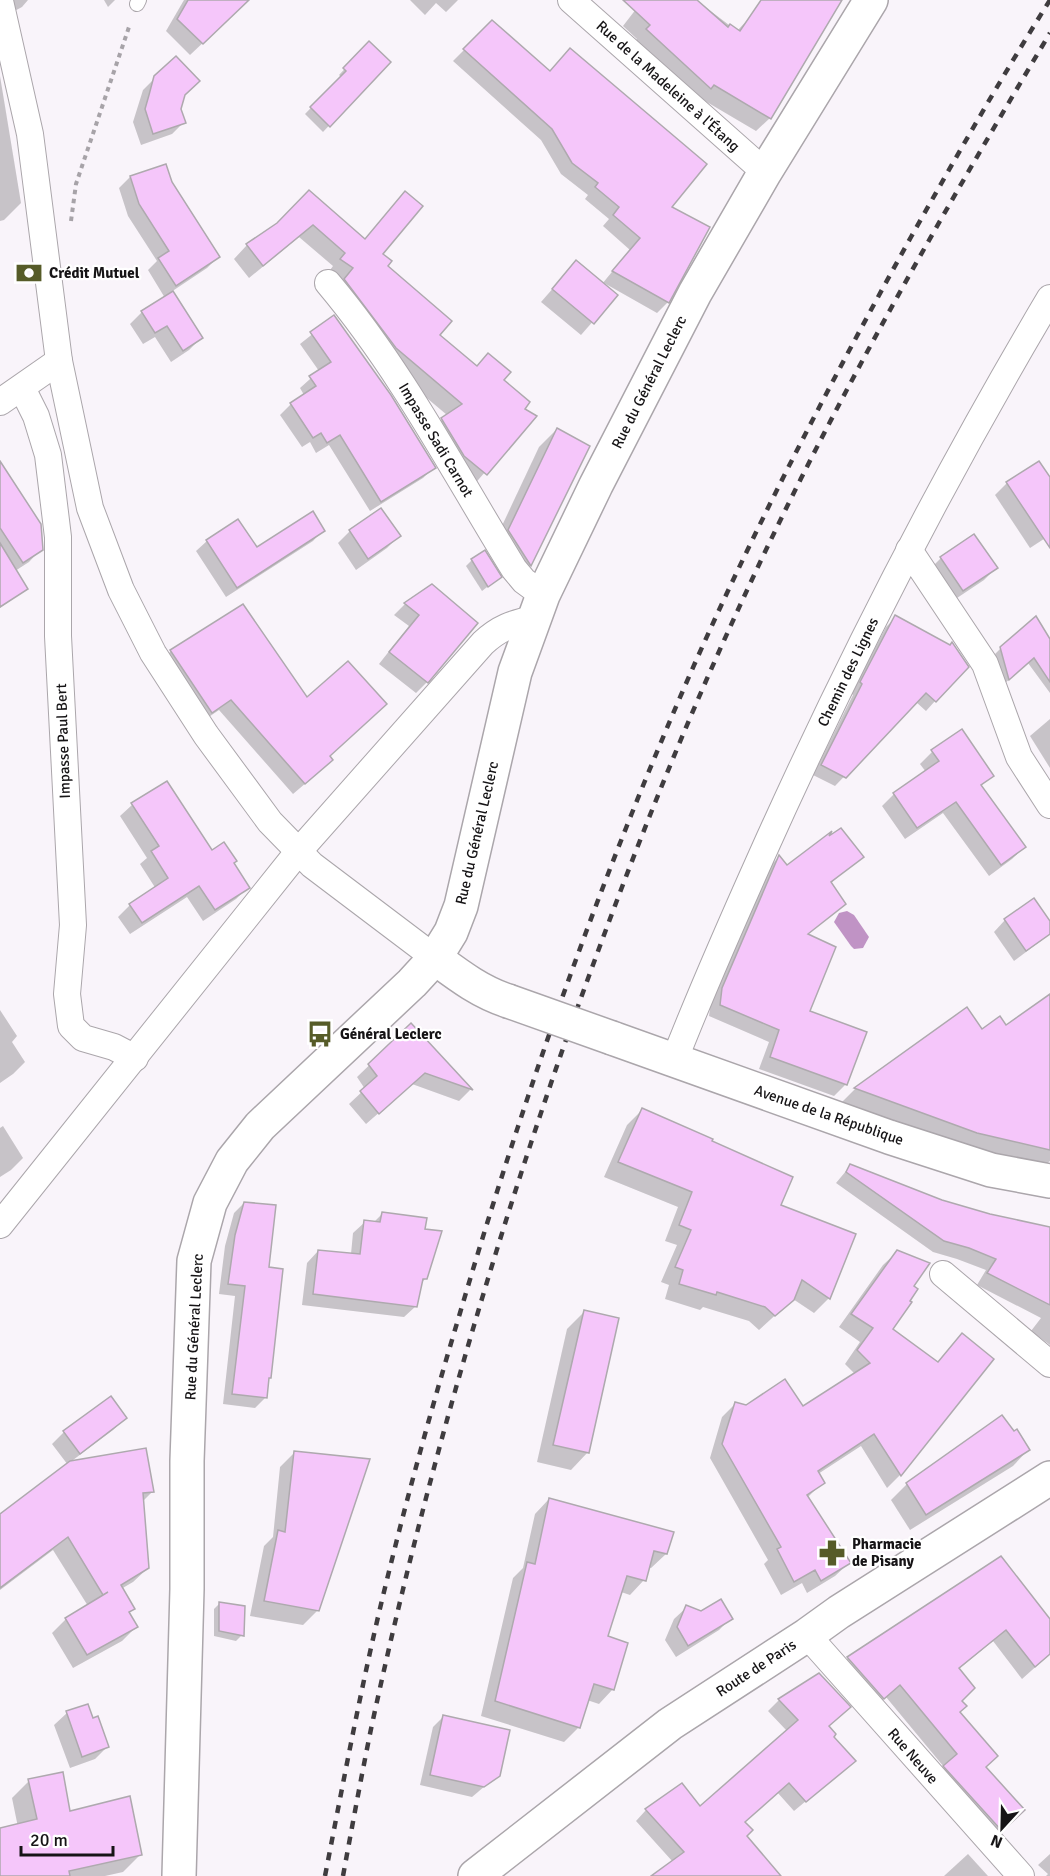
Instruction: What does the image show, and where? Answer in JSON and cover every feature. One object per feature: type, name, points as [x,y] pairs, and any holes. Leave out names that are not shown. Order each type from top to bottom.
[{"type":"street","name":"Rue de la Madeleine à l'Étang","points":[[571,0],[765,172]]},
{"type":"street","name":"Rue du Général Leclerc","points":[[179,1876],[187,1589],[187,1461],[194,1261],[210,1203],[232,1161],[260,1126],[405,990],[435,958],[451,932],[461,906],[515,672],[539,607],[596,485],[685,313],[765,172],[870,0]]},
{"type":"street","points":[[0,1],[30,134],[59,361],[90,508],[122,590],[153,653],[206,735],[270,822],[305,858],[435,958]]},
{"type":"street","name":"Impasse Sadi Carnot","points":[[328,283],[355,314],[393,369],[514,570],[524,581],[539,607]]},
{"type":"street","name":"Chemin des Lignes","points":[[674,1061],[699,996],[805,760],[909,550],[1002,380],[1050,298]]},
{"type":"street","points":[[0,402],[59,361]]},
{"type":"street","name":"Impasse Paul Bert","points":[[22,388],[36,416],[48,455],[58,537],[58,636],[73,925],[67,994],[71,1026],[83,1038],[114,1047],[135,1058]]},
{"type":"street","points":[[909,550],[985,664],[1019,757],[1050,806]]},
{"type":"street","points":[[0,1225],[135,1058],[483,643],[496,631],[539,607]]},
{"type":"street","name":"Avenue de la République","points":[[435,958],[490,995],[889,1137],[991,1170],[1050,1181]]},
{"type":"street","points":[[943,1274],[1050,1364]]},
{"type":"street","name":"Route de Paris","points":[[475,1876],[670,1724],[839,1612],[1050,1478]]},
{"type":"street","name":"Rue Neuve","points":[[807,1635],[1021,1876]]},
{"type":"path","points":[[70,228],[76,184],[138,2]]},
{"type":"shaded area","points":[[847,911],[854,915],[869,937],[863,948],[854,949],[834,922],[839,913]]},
{"type":"building","points":[[188,0],[249,0],[203,44],[177,19]]},
{"type":"building","points":[[623,0],[697,0],[728,27],[730,24],[740,31],[761,0],[842,0],[771,119],[714,85],[711,89],[646,29],[650,25]]},
{"type":"building","points":[[492,20],[550,71],[570,48],[707,164],[672,207],[710,227],[669,303],[612,271],[640,238],[613,215],[619,207],[595,187],[598,183],[572,163],[552,129],[463,49]]},
{"type":"building","points":[[369,41],[391,62],[330,127],[310,107],[346,71],[343,68]]},
{"type":"building","points":[[176,56],[200,81],[185,95],[181,109],[186,123],[153,134],[145,109],[154,76]]},
{"type":"building","points":[[166,164],[172,182],[220,257],[176,286],[158,258],[169,251],[139,204],[130,176]]},
{"type":"building","points":[[309,190],[365,239],[405,191],[423,206],[383,254],[392,261],[388,266],[452,321],[440,335],[477,366],[488,353],[511,372],[504,380],[530,402],[525,409],[537,416],[487,475],[464,456],[441,418],[462,404],[396,348],[344,279],[353,268],[340,259],[345,253],[313,225],[263,266],[246,244],[277,223]]},
{"type":"building","points":[[576,260],[618,295],[594,324],[552,289]]},
{"type":"building","points":[[173,291],[203,338],[183,351],[167,326],[155,333],[141,311]]},
{"type":"building","points":[[334,315],[391,395],[436,468],[381,502],[340,435],[327,443],[321,433],[313,438],[290,403],[316,386],[309,376],[331,362],[310,332]]},
{"type":"building","points":[[557,428],[590,446],[531,566],[508,530]]},
{"type":"building","points":[[0,461],[41,524],[43,550],[23,563],[0,528]]},
{"type":"building","points":[[1039,461],[1050,477],[1050,548],[1006,482]]},
{"type":"building","points":[[381,508],[401,536],[368,559],[349,530]]},
{"type":"building","points":[[313,511],[325,531],[237,588],[206,540],[238,519],[257,547]]},
{"type":"building","points":[[974,534],[998,568],[963,591],[940,557]]},
{"type":"building","points":[[0,543],[28,589],[0,607]]},
{"type":"building","points":[[485,550],[502,577],[488,587],[471,559]]},
{"type":"building","points":[[432,584],[478,623],[428,683],[389,652],[419,615],[404,603]]},
{"type":"building","points":[[243,604],[307,697],[348,661],[387,704],[330,756],[333,760],[305,784],[231,700],[212,713],[170,650]]},
{"type":"building","points":[[895,615],[950,645],[952,642],[969,667],[936,702],[926,693],[846,778],[821,765]]},
{"type":"building","points":[[1036,616],[1050,639],[1050,682],[1034,658],[1009,680],[1000,647]]},
{"type":"building","points":[[962,729],[994,776],[981,785],[1026,847],[1001,865],[956,802],[917,828],[893,793],[939,761],[931,750]]},
{"type":"building","points":[[167,781],[212,850],[224,842],[237,861],[234,863],[250,888],[215,910],[199,886],[142,923],[129,904],[168,878],[151,851],[159,846],[131,803]]},
{"type":"building","points":[[841,828],[864,857],[831,882],[846,904],[808,934],[836,947],[810,1011],[867,1032],[847,1085],[770,1057],[779,1030],[720,1005],[722,988],[779,855],[787,865],[832,831],[829,836]]},
{"type":"building","points":[[1034,898],[1050,921],[1050,934],[1026,951],[1004,919]]},
{"type":"building","points":[[1050,994],[1050,1150],[977,1133],[854,1088],[967,1007],[982,1029],[1000,1016],[1006,1025]]},
{"type":"building","points":[[411,1023],[473,1090],[425,1073],[379,1114],[360,1091],[377,1076],[368,1064]]},
{"type":"building","points":[[642,1108],[793,1177],[781,1205],[856,1234],[830,1299],[802,1280],[794,1300],[775,1316],[765,1307],[717,1292],[716,1295],[679,1284],[683,1270],[675,1267],[691,1230],[679,1225],[692,1192],[618,1162]]},
{"type":"building","points":[[850,1164],[942,1200],[990,1214],[1050,1227],[1050,1305],[987,1273],[996,1259],[944,1241],[846,1172]]},
{"type":"building","points":[[244,1202],[276,1205],[269,1267],[283,1269],[267,1398],[232,1394],[245,1286],[228,1284],[235,1235]]},
{"type":"building","points":[[382,1212],[427,1218],[425,1229],[442,1231],[427,1279],[423,1279],[417,1307],[313,1294],[318,1250],[360,1254],[364,1220],[380,1222]]},
{"type":"building","points":[[897,1250],[930,1263],[914,1286],[918,1289],[910,1301],[912,1302],[893,1329],[938,1362],[962,1333],[994,1359],[901,1476],[874,1434],[818,1471],[825,1483],[807,1495],[851,1563],[821,1581],[815,1570],[794,1582],[777,1549],[781,1547],[722,1444],[735,1402],[746,1405],[785,1379],[803,1406],[870,1363],[857,1350],[873,1328],[851,1314]]},
{"type":"building","points":[[584,1310],[619,1318],[589,1453],[553,1445]]},
{"type":"building","points":[[111,1396],[127,1418],[80,1454],[63,1431]]},
{"type":"building","points":[[1002,1415],[1014,1431],[1017,1429],[1030,1450],[926,1515],[906,1483]]},
{"type":"building","points":[[146,1448],[154,1492],[143,1493],[149,1568],[121,1585],[135,1609],[129,1612],[138,1627],[87,1655],[65,1618],[108,1592],[103,1595],[68,1537],[0,1588],[0,1514],[70,1461]]},
{"type":"building","points":[[294,1451],[370,1459],[319,1611],[264,1601],[278,1530],[285,1532]]},
{"type":"building","points":[[549,1498],[674,1532],[667,1554],[654,1551],[646,1581],[627,1576],[608,1636],[628,1643],[614,1690],[594,1684],[580,1728],[495,1701],[527,1562],[535,1564]]},
{"type":"building","points":[[1001,1556],[1050,1619],[1050,1654],[1035,1667],[1006,1630],[959,1668],[975,1688],[962,1701],[967,1706],[960,1712],[998,1756],[986,1767],[1025,1810],[1002,1831],[943,1766],[957,1754],[900,1685],[884,1699],[847,1657]]},
{"type":"building","points":[[721,1599],[733,1619],[688,1646],[677,1627],[686,1605],[701,1611]]},
{"type":"building","points":[[219,1602],[245,1606],[244,1636],[219,1631]]},
{"type":"building","points":[[819,1673],[851,1707],[829,1726],[836,1734],[834,1737],[856,1761],[806,1802],[789,1783],[745,1822],[753,1830],[747,1836],[781,1876],[651,1876],[684,1852],[645,1809],[682,1783],[700,1806],[798,1720],[778,1699]]},
{"type":"building","points":[[88,1704],[93,1718],[98,1716],[109,1747],[82,1757],[66,1711]]},
{"type":"building","points":[[443,1715],[510,1730],[500,1776],[484,1787],[430,1775]]},
{"type":"building","points":[[63,1772],[70,1811],[130,1796],[142,1855],[69,1871],[70,1876],[0,1876],[0,1828],[37,1819],[28,1779]]},
{"type":"railway","points":[[325,1876],[378,1617],[427,1426],[485,1230],[538,1066],[628,822],[720,608],[826,394],[911,237],[1050,0]]},
{"type":"railway","points":[[343,1876],[390,1644],[455,1390],[532,1140],[580,1000],[622,888],[712,667],[772,537],[846,390],[926,246],[1050,33]]},
{"type":"place","name":"Crédit Mutuel","points":[[29,273]]},
{"type":"place","name":"Général Leclerc","points":[[320,1034]]},
{"type":"place","name":"Pharmacie de Pisany","points":[[832,1553]]}]
